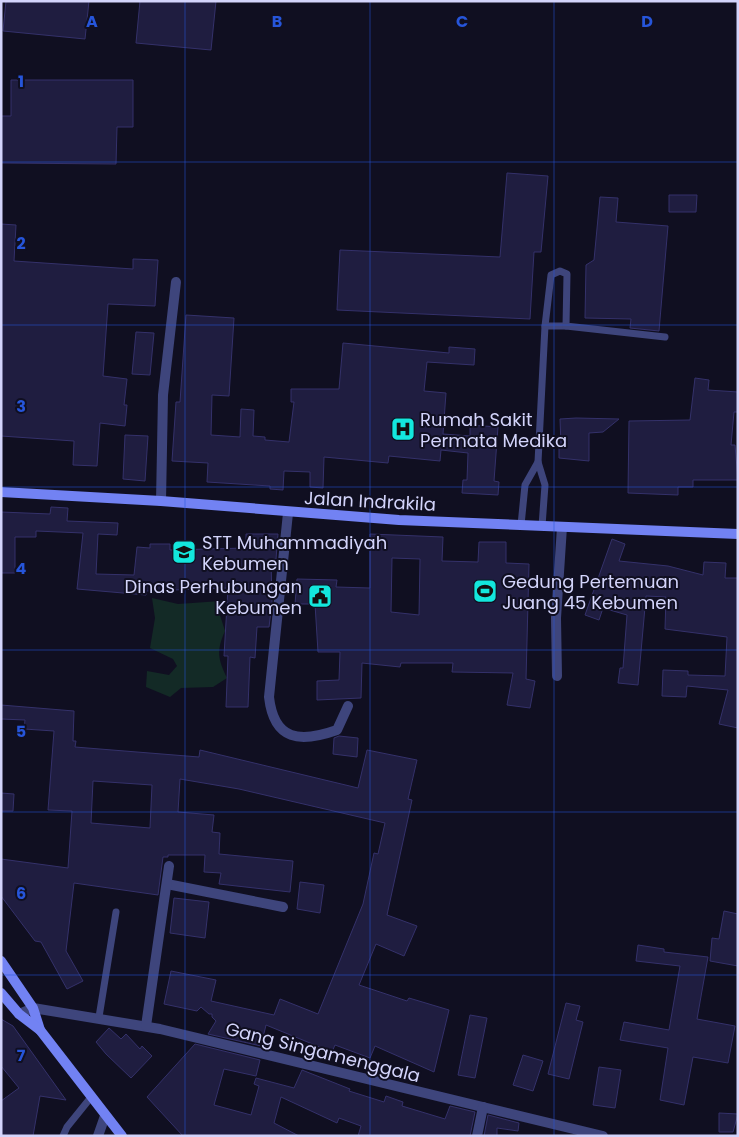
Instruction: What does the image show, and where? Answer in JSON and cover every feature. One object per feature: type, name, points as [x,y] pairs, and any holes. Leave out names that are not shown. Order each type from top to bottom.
[{"type":"main road","name":"Jalan Indrakila","points":[[1,492],[161,501],[288,513],[738,534]]},
{"type":"main road","points":[[1,961],[33,1008],[40,1030]]},
{"type":"main road","points":[[1,993],[19,1014],[40,1030],[122,1136]]},
{"type":"street","points":[[161,501],[163,395],[176,282]]},
{"type":"street","points":[[288,513],[269,697],[271,713],[279,729],[297,736],[316,737],[337,730],[348,706]]},
{"type":"street","points":[[557,676],[556,618],[562,526]]},
{"type":"street","points":[[146,1026],[169,866]]},
{"type":"street","points":[[167,884],[283,907]]},
{"type":"street","points":[[19,1014],[33,1008]]},
{"type":"street","name":"Gang Singamenggala","points":[[33,1008],[146,1026],[604,1136]]},
{"type":"street","points":[[477,1136],[483,1107]]},
{"type":"street","points":[[98,1136],[105,1116]]},
{"type":"lane","points":[[542,526],[545,485],[538,462],[545,326],[551,275],[560,272],[567,274],[568,280],[566,326]]},
{"type":"lane","points":[[545,326],[566,326],[665,337]]},
{"type":"lane","points":[[522,525],[525,485],[538,462]]},
{"type":"lane","points":[[99,1017],[116,912]]},
{"type":"lane","points":[[63,1136],[67,1127],[92,1096]]},
{"type":"green space","points":[[152,598],[178,604],[221,601],[220,615],[225,631],[220,644],[219,655],[227,678],[213,687],[181,688],[170,697],[146,687],[147,671],[169,675],[177,666],[173,659],[150,648],[155,618]]},
{"type":"building","points":[[6,1],[89,1],[85,39],[3,31]]},
{"type":"building","points":[[140,1],[216,1],[211,50],[136,43]]},
{"type":"building","points":[[11,80],[133,80],[133,127],[117,127],[116,164],[1,163],[1,116],[11,116]]},
{"type":"building","points":[[507,173],[548,176],[541,252],[534,252],[530,319],[337,310],[340,250],[500,257]]},
{"type":"building","points":[[669,195],[697,195],[696,212],[669,212]]},
{"type":"building","points":[[600,197],[618,198],[616,222],[668,226],[659,331],[630,328],[631,319],[585,318],[586,265],[594,260]]},
{"type":"building","points":[[1,224],[16,225],[14,261],[133,269],[133,259],[158,260],[155,306],[108,304],[103,376],[127,379],[124,405],[127,405],[125,426],[100,423],[97,466],[73,465],[74,441],[1,436]]},
{"type":"building","points":[[186,315],[234,318],[229,396],[212,395],[211,435],[240,437],[241,409],[254,410],[253,436],[265,437],[265,440],[289,442],[294,402],[291,402],[291,389],[339,389],[343,343],[449,353],[449,347],[475,349],[474,365],[427,362],[424,391],[446,393],[443,434],[470,436],[470,425],[498,427],[494,481],[499,482],[498,495],[462,493],[463,480],[467,480],[468,453],[441,450],[440,461],[389,456],[388,463],[324,457],[323,488],[310,487],[310,472],[284,471],[283,490],[270,489],[270,486],[207,482],[208,463],[172,461],[176,402],[180,402]]},
{"type":"building","points":[[136,332],[154,333],[150,375],[132,374]]},
{"type":"building","points":[[695,378],[709,380],[708,390],[738,392],[738,412],[734,412],[731,445],[735,445],[738,480],[693,480],[693,487],[678,487],[678,495],[628,493],[629,421],[690,420]]},
{"type":"building","points":[[560,419],[619,419],[603,432],[589,433],[589,461],[559,458],[559,444],[561,445]]},
{"type":"building","points":[[125,435],[148,436],[145,481],[123,479]]},
{"type":"building","points":[[51,507],[68,508],[67,521],[118,523],[117,535],[98,534],[96,574],[134,575],[137,547],[150,548],[150,544],[170,544],[170,550],[246,548],[246,534],[278,534],[276,559],[271,559],[272,603],[269,627],[257,627],[255,658],[250,657],[248,707],[226,707],[228,656],[224,656],[228,588],[146,591],[146,595],[77,589],[83,533],[36,531],[36,537],[15,537],[15,573],[1,573],[1,512],[50,514]]},
{"type":"building","points":[[370,534],[443,537],[442,561],[478,562],[479,542],[506,542],[506,563],[529,564],[526,679],[535,681],[530,708],[507,705],[513,673],[452,672],[453,663],[401,663],[400,667],[362,663],[361,698],[317,700],[317,681],[339,680],[340,652],[318,652],[315,604],[295,604],[297,579],[337,580],[336,587],[370,588]],"holes":[[[392,558],[420,559],[419,615],[391,612]]]},
{"type":"building","points":[[612,539],[625,544],[619,561],[668,566],[703,575],[704,562],[726,563],[725,578],[738,578],[738,728],[719,724],[728,690],[687,686],[686,697],[662,696],[663,670],[688,671],[688,675],[725,676],[727,637],[665,629],[666,597],[646,596],[638,685],[618,683],[620,668],[623,668],[627,615],[603,608],[599,620],[585,615]]},
{"type":"building","points":[[1,705],[74,711],[73,741],[76,741],[75,747],[199,757],[200,750],[358,788],[367,750],[417,760],[408,799],[412,800],[387,915],[417,926],[404,956],[376,944],[359,985],[407,1001],[409,998],[449,1010],[434,1072],[375,1046],[370,1058],[335,1045],[332,1052],[266,1025],[261,1046],[208,1034],[216,1021],[212,1014],[209,1014],[201,1007],[197,1011],[164,1004],[171,971],[216,980],[211,1001],[274,1015],[280,999],[318,1014],[363,904],[374,853],[378,854],[385,823],[239,789],[180,779],[178,812],[214,815],[212,832],[220,833],[219,854],[293,861],[290,892],[219,884],[221,873],[204,872],[205,855],[168,855],[168,857],[163,857],[158,895],[74,883],[66,951],[83,981],[67,989],[41,942],[35,941],[1,896],[1,859],[68,868],[72,811],[48,810],[54,731],[24,729],[25,720],[1,719]],"holes":[[[93,781],[152,785],[150,828],[91,823]]]},
{"type":"building","points":[[339,736],[358,738],[357,757],[333,754],[334,738]]},
{"type":"building","points":[[1,793],[14,794],[13,811],[1,811]]},
{"type":"building","points":[[300,882],[324,885],[320,913],[297,909]]},
{"type":"building","points":[[174,898],[209,902],[205,938],[170,933]]},
{"type":"building","points":[[724,911],[738,914],[738,966],[710,961],[712,938],[719,939]]},
{"type":"building","points":[[638,945],[664,949],[664,952],[708,957],[697,1019],[735,1026],[728,1063],[693,1057],[684,1105],[660,1100],[668,1048],[620,1040],[624,1022],[669,1030],[680,966],[636,961]]},
{"type":"building","points":[[566,1003],[580,1006],[576,1020],[583,1022],[569,1079],[548,1074]]},
{"type":"building","points":[[470,1015],[487,1018],[475,1078],[458,1075]]},
{"type":"building","points":[[1,1019],[13,1026],[66,1100],[40,1096],[33,1136],[1,1136],[1,1101],[19,1088],[1,1066]]},
{"type":"building","points":[[109,1028],[121,1039],[126,1034],[140,1049],[142,1046],[152,1056],[131,1078],[96,1042]]},
{"type":"building","points":[[195,1044],[260,1060],[256,1076],[224,1069],[214,1105],[251,1115],[259,1086],[254,1084],[256,1078],[294,1088],[302,1070],[350,1089],[349,1091],[384,1102],[386,1096],[403,1102],[402,1106],[445,1119],[450,1106],[475,1112],[470,1136],[358,1136],[361,1126],[339,1118],[337,1123],[281,1097],[274,1123],[299,1136],[183,1136],[147,1097]]},
{"type":"building","points":[[523,1055],[543,1061],[533,1091],[513,1085]]},
{"type":"building","points":[[599,1067],[621,1070],[615,1108],[593,1105]]},
{"type":"building","points":[[719,1113],[738,1114],[733,1132],[719,1132]]},
{"type":"building","points":[[488,1115],[519,1123],[518,1131],[497,1128],[497,1136],[484,1136]]},
{"type":"place","name":"Rumah Sakit Permata Medika","points":[[403,429]]},
{"type":"place","name":"STT Muhammadiyah Kebumen","points":[[184,552]]},
{"type":"place","name":"Gedung Pertemuan Juang 45 Kebumen","points":[[485,591]]},
{"type":"place","name":"Dinas Perhubungan Kebumen","points":[[320,596]]}]
